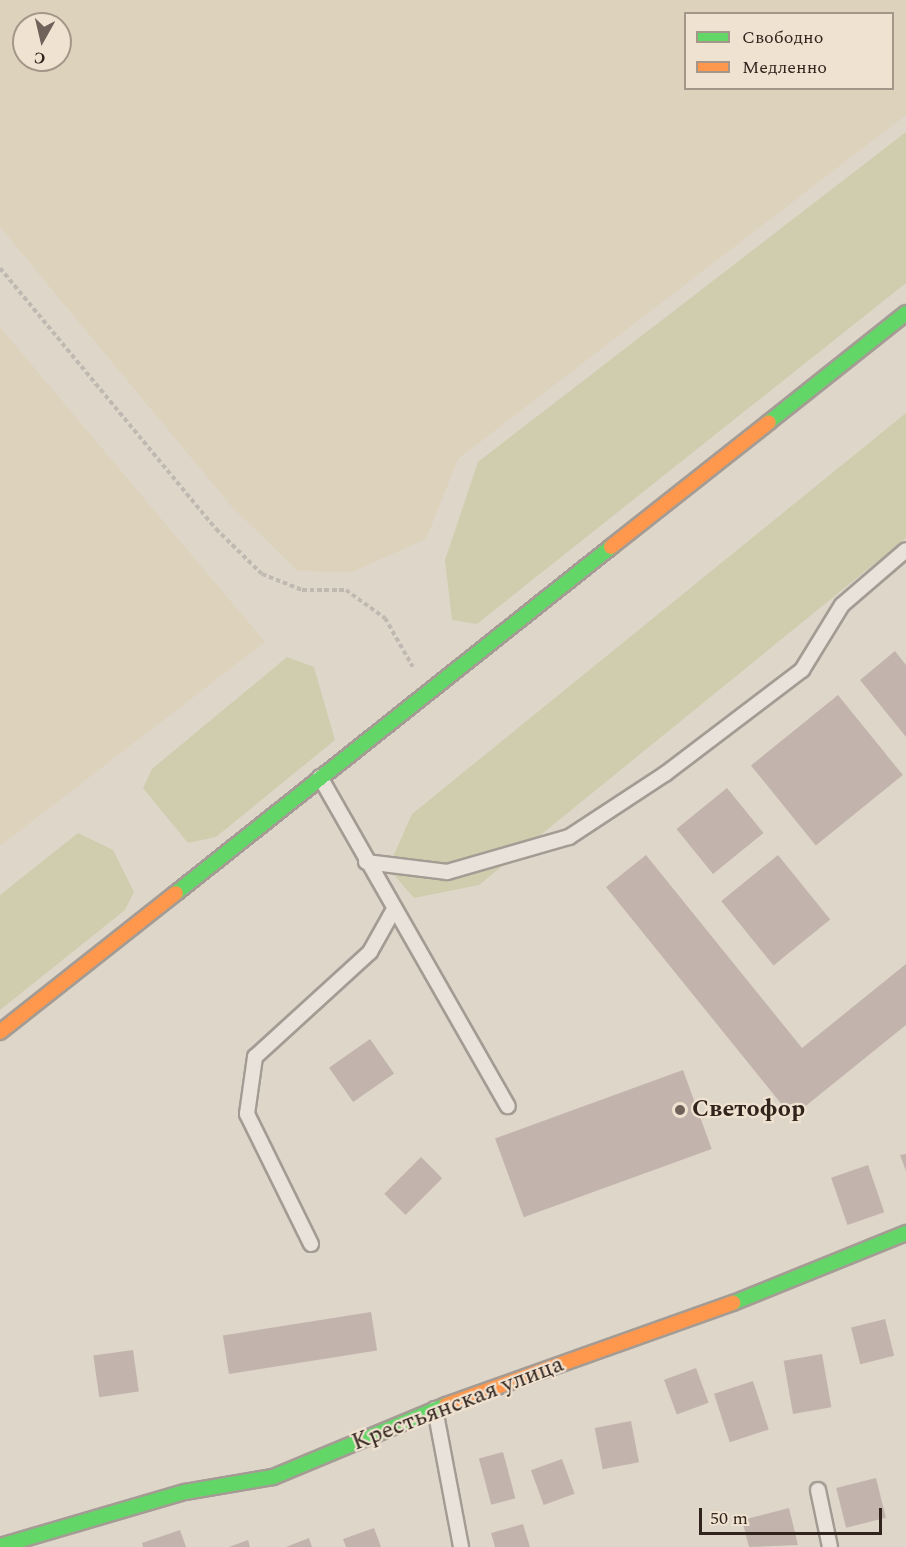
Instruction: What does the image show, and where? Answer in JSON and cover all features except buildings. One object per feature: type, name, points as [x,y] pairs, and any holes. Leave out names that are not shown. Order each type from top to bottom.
[{"type":"street","points":[[0,1032],[906,313]]},
{"type":"street","name":"Крестьянская улица","points":[[0,1546],[185,1492],[273,1477],[435,1409],[790,1283],[906,1233]]},
{"type":"lane","points":[[366,862],[447,872],[569,837],[664,774],[802,670],[842,605],[906,550]]},
{"type":"lane","points":[[320,777],[393,911],[508,1106]]},
{"type":"lane","points":[[311,1245],[247,1114],[255,1057],[370,952],[393,911]]},
{"type":"lane","points":[[435,1409],[461,1547]]},
{"type":"lane","points":[[818,1490],[830,1547]]},
{"type":"path","points":[[0,268],[216,529],[262,574],[302,590],[346,590],[385,618],[427,692]]},
{"type":"shaded area","points":[[0,0],[906,0],[906,115],[458,459],[426,539],[352,572],[298,571],[232,507],[0,227]]},
{"type":"shaded area","points":[[906,132],[906,283],[477,624],[452,620],[445,560],[478,462]]},
{"type":"shaded area","points":[[0,327],[265,642],[0,846]]},
{"type":"shaded area","points":[[906,413],[906,538],[479,885],[414,898],[388,868],[412,814]]},
{"type":"shaded area","points":[[287,657],[314,667],[335,740],[216,837],[188,843],[143,788],[152,769]]},
{"type":"shaded area","points":[[78,833],[113,850],[134,892],[125,910],[0,1010],[0,895]]},
{"type":"traffic: fast","points":[[769,422],[906,313]]},
{"type":"traffic: fast","points":[[176,893],[611,547]]},
{"type":"traffic: fast","points":[[733,1303],[906,1233]]},
{"type":"traffic: fast","points":[[0,1546],[185,1492],[273,1477],[446,1405]]},
{"type":"traffic: slow","points":[[611,547],[769,422]]},
{"type":"traffic: slow","points":[[0,1032],[176,893]]},
{"type":"traffic: slow","points":[[446,1405],[733,1303]]},
{"type":"place","name":"Светофор","points":[[680,1110]]}]
